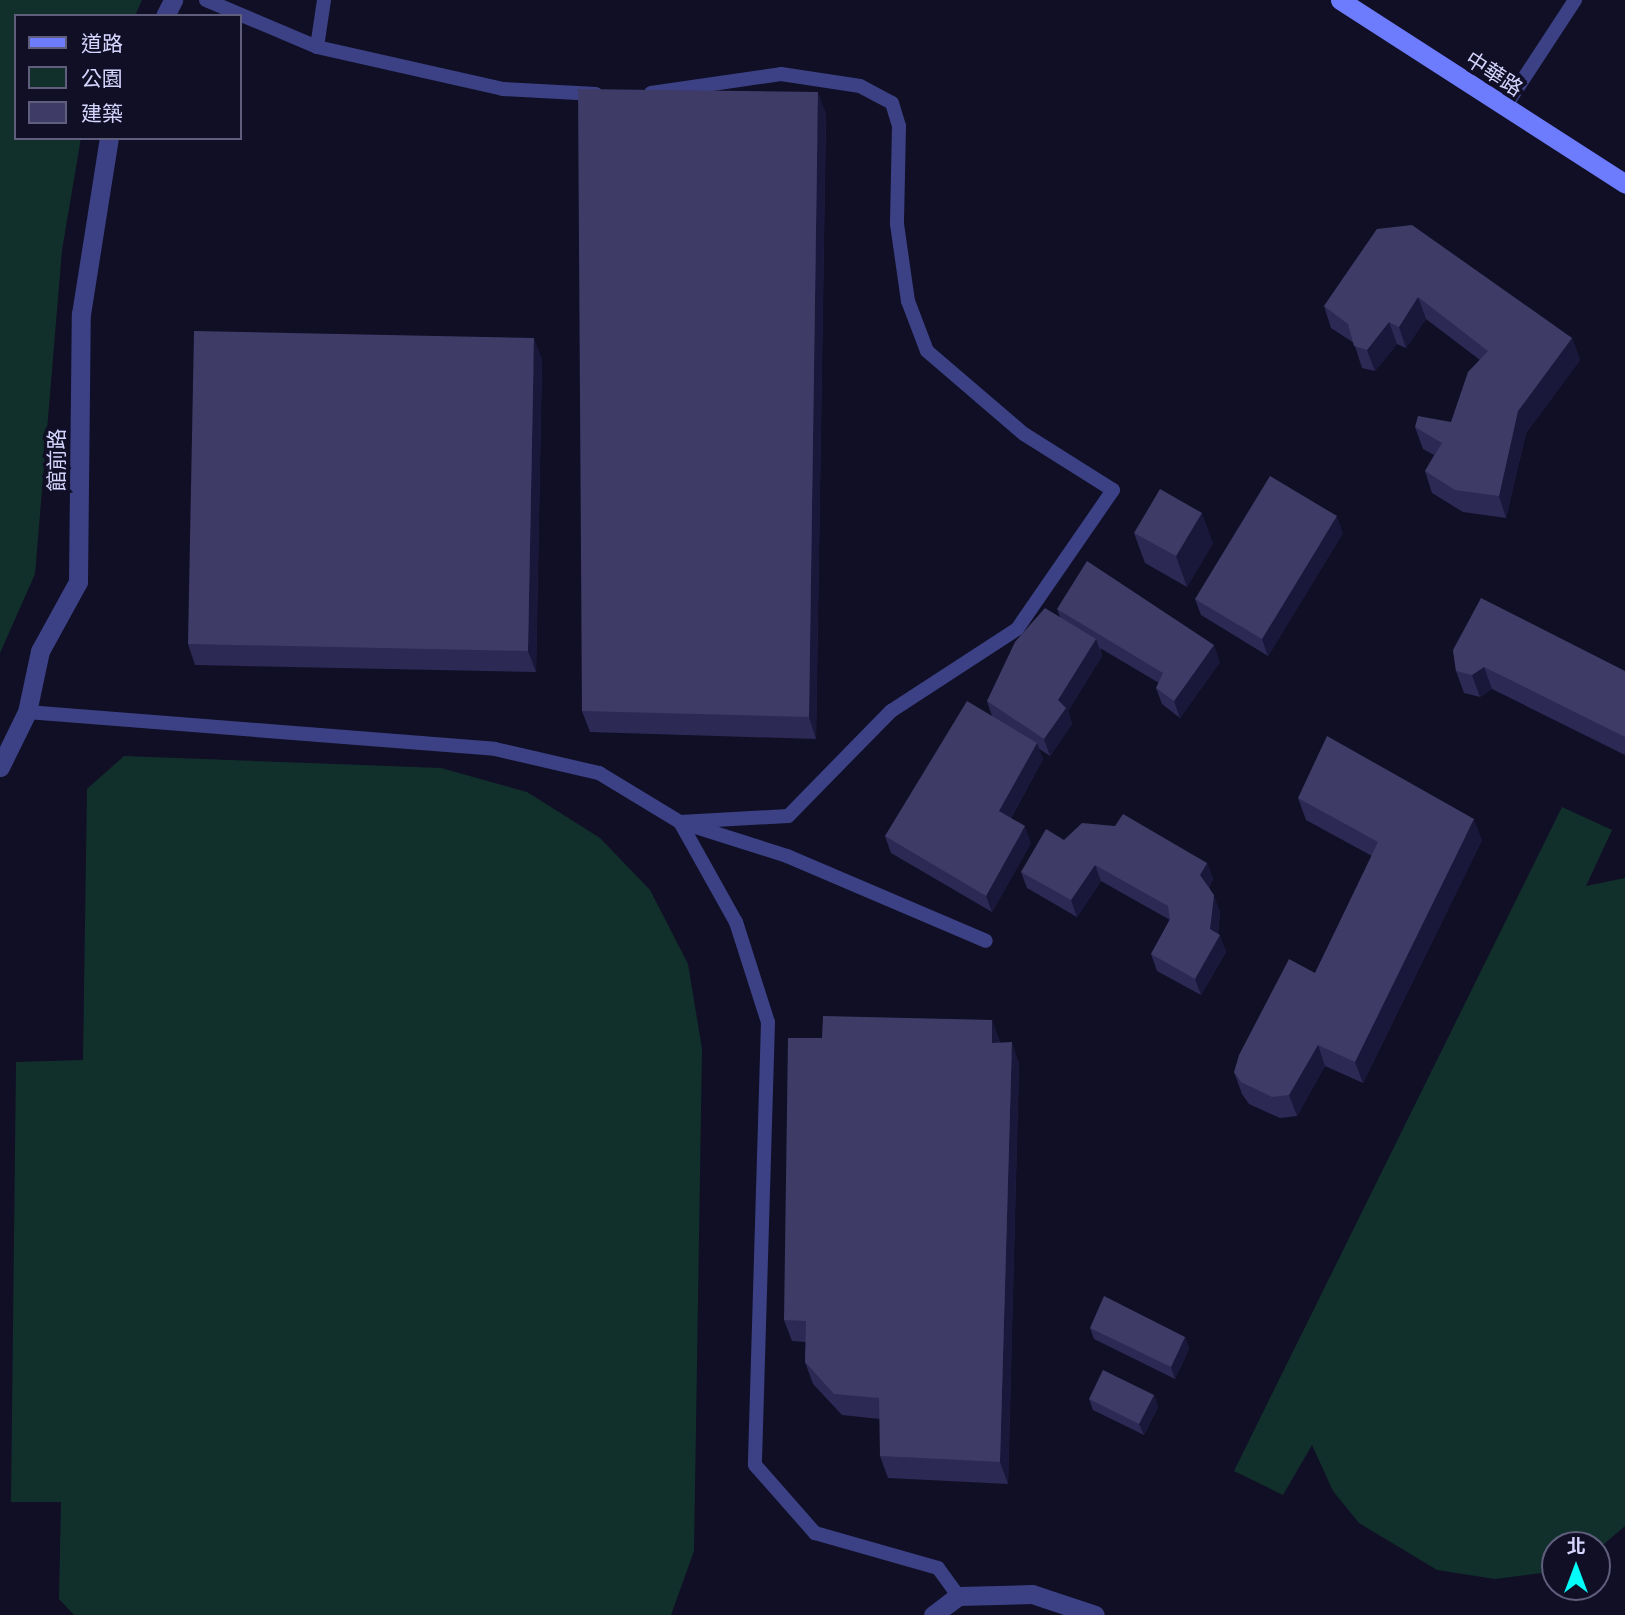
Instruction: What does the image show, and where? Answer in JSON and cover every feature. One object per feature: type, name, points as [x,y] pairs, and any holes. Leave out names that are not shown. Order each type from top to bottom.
[{"type":"main road","name":"中華路","points":[[1340,0],[1625,184]]},
{"type":"street","name":"館前路","points":[[0,767],[27,712],[40,651],[78,582],[81,314],[109,140]]},
{"type":"street","points":[[933,1615],[958,1597],[1032,1594],[1095,1615]]},
{"type":"lane","points":[[206,0],[239,14]]},
{"type":"lane","points":[[317,47],[324,0]]},
{"type":"lane","points":[[1505,107],[1575,0]]},
{"type":"lane","points":[[242,15],[317,47],[503,89],[624,96],[781,74],[860,86],[892,103],[899,126],[897,224],[908,301],[927,351],[1024,434],[1113,490],[1017,629],[891,711],[788,816],[680,822]]},
{"type":"lane","points":[[27,712],[495,750],[599,774],[680,822],[787,856],[986,941]]},
{"type":"lane","points":[[680,822],[736,922],[768,1022],[755,1465],[815,1533],[938,1568],[958,1597]]},
{"type":"green space","points":[[0,0],[142,0],[136,14],[14,14],[14,140],[81,140],[62,250],[35,574],[0,653]]},
{"type":"green space","points":[[124,756],[441,768],[527,792],[600,838],[650,890],[688,964],[702,1049],[694,1551],[671,1615],[74,1615],[59,1599],[61,1502],[11,1502],[16,1062],[83,1060],[87,789]]},
{"type":"green space","points":[[1562,807],[1612,830],[1586,886],[1625,878],[1625,1526],[1611,1538],[1611,1531],[1541,1531],[1541,1573],[1495,1579],[1437,1570],[1359,1523],[1333,1491],[1312,1445],[1283,1495],[1234,1471]]},
{"type":"building","points":[[578,89],[818,92],[809,717],[582,711]]},
{"type":"building","points":[[1412,225],[1572,338],[1518,411],[1499,496],[1455,490],[1425,471],[1442,443],[1415,427],[1418,416],[1451,422],[1468,372],[1488,351],[1418,297],[1399,327],[1389,322],[1367,350],[1354,346],[1348,324],[1324,306],[1377,229]]},
{"type":"building","points":[[194,331],[534,338],[528,651],[188,644]]},
{"type":"building","points":[[1270,476],[1337,516],[1262,639],[1195,599]]},
{"type":"building","points":[[1160,489],[1202,513],[1176,556],[1134,533]]},
{"type":"building","points":[[1087,561],[1214,645],[1174,701],[1156,688],[1163,673],[1057,609]]},
{"type":"building","points":[[1481,598],[1625,671],[1625,737],[1484,667],[1472,675],[1456,671],[1453,650]]},
{"type":"building","points":[[1045,608],[1096,639],[1058,700],[1066,708],[1044,739],[987,701],[1015,642]]},
{"type":"building","points":[[967,701],[1037,743],[999,811],[1025,826],[986,896],[885,836]]},
{"type":"building","points":[[1327,736],[1474,819],[1355,1062],[1318,1045],[1289,1095],[1272,1097],[1241,1082],[1234,1072],[1239,1055],[1289,959],[1315,973],[1378,842],[1298,798]]},
{"type":"building","points":[[1123,814],[1207,863],[1200,875],[1214,895],[1210,929],[1220,935],[1195,979],[1151,954],[1170,919],[1168,906],[1095,865],[1071,900],[1021,872],[1046,829],[1064,840],[1082,823],[1115,826]]},
{"type":"building","points":[[823,1016],[992,1020],[992,1043],[1012,1042],[1000,1462],[880,1456],[879,1398],[834,1394],[805,1362],[806,1321],[784,1320],[788,1038],[822,1038]]},
{"type":"building","points":[[1104,1296],[1185,1337],[1171,1367],[1090,1328]]},
{"type":"building","points":[[1103,1370],[1154,1395],[1139,1424],[1089,1399]]}]
